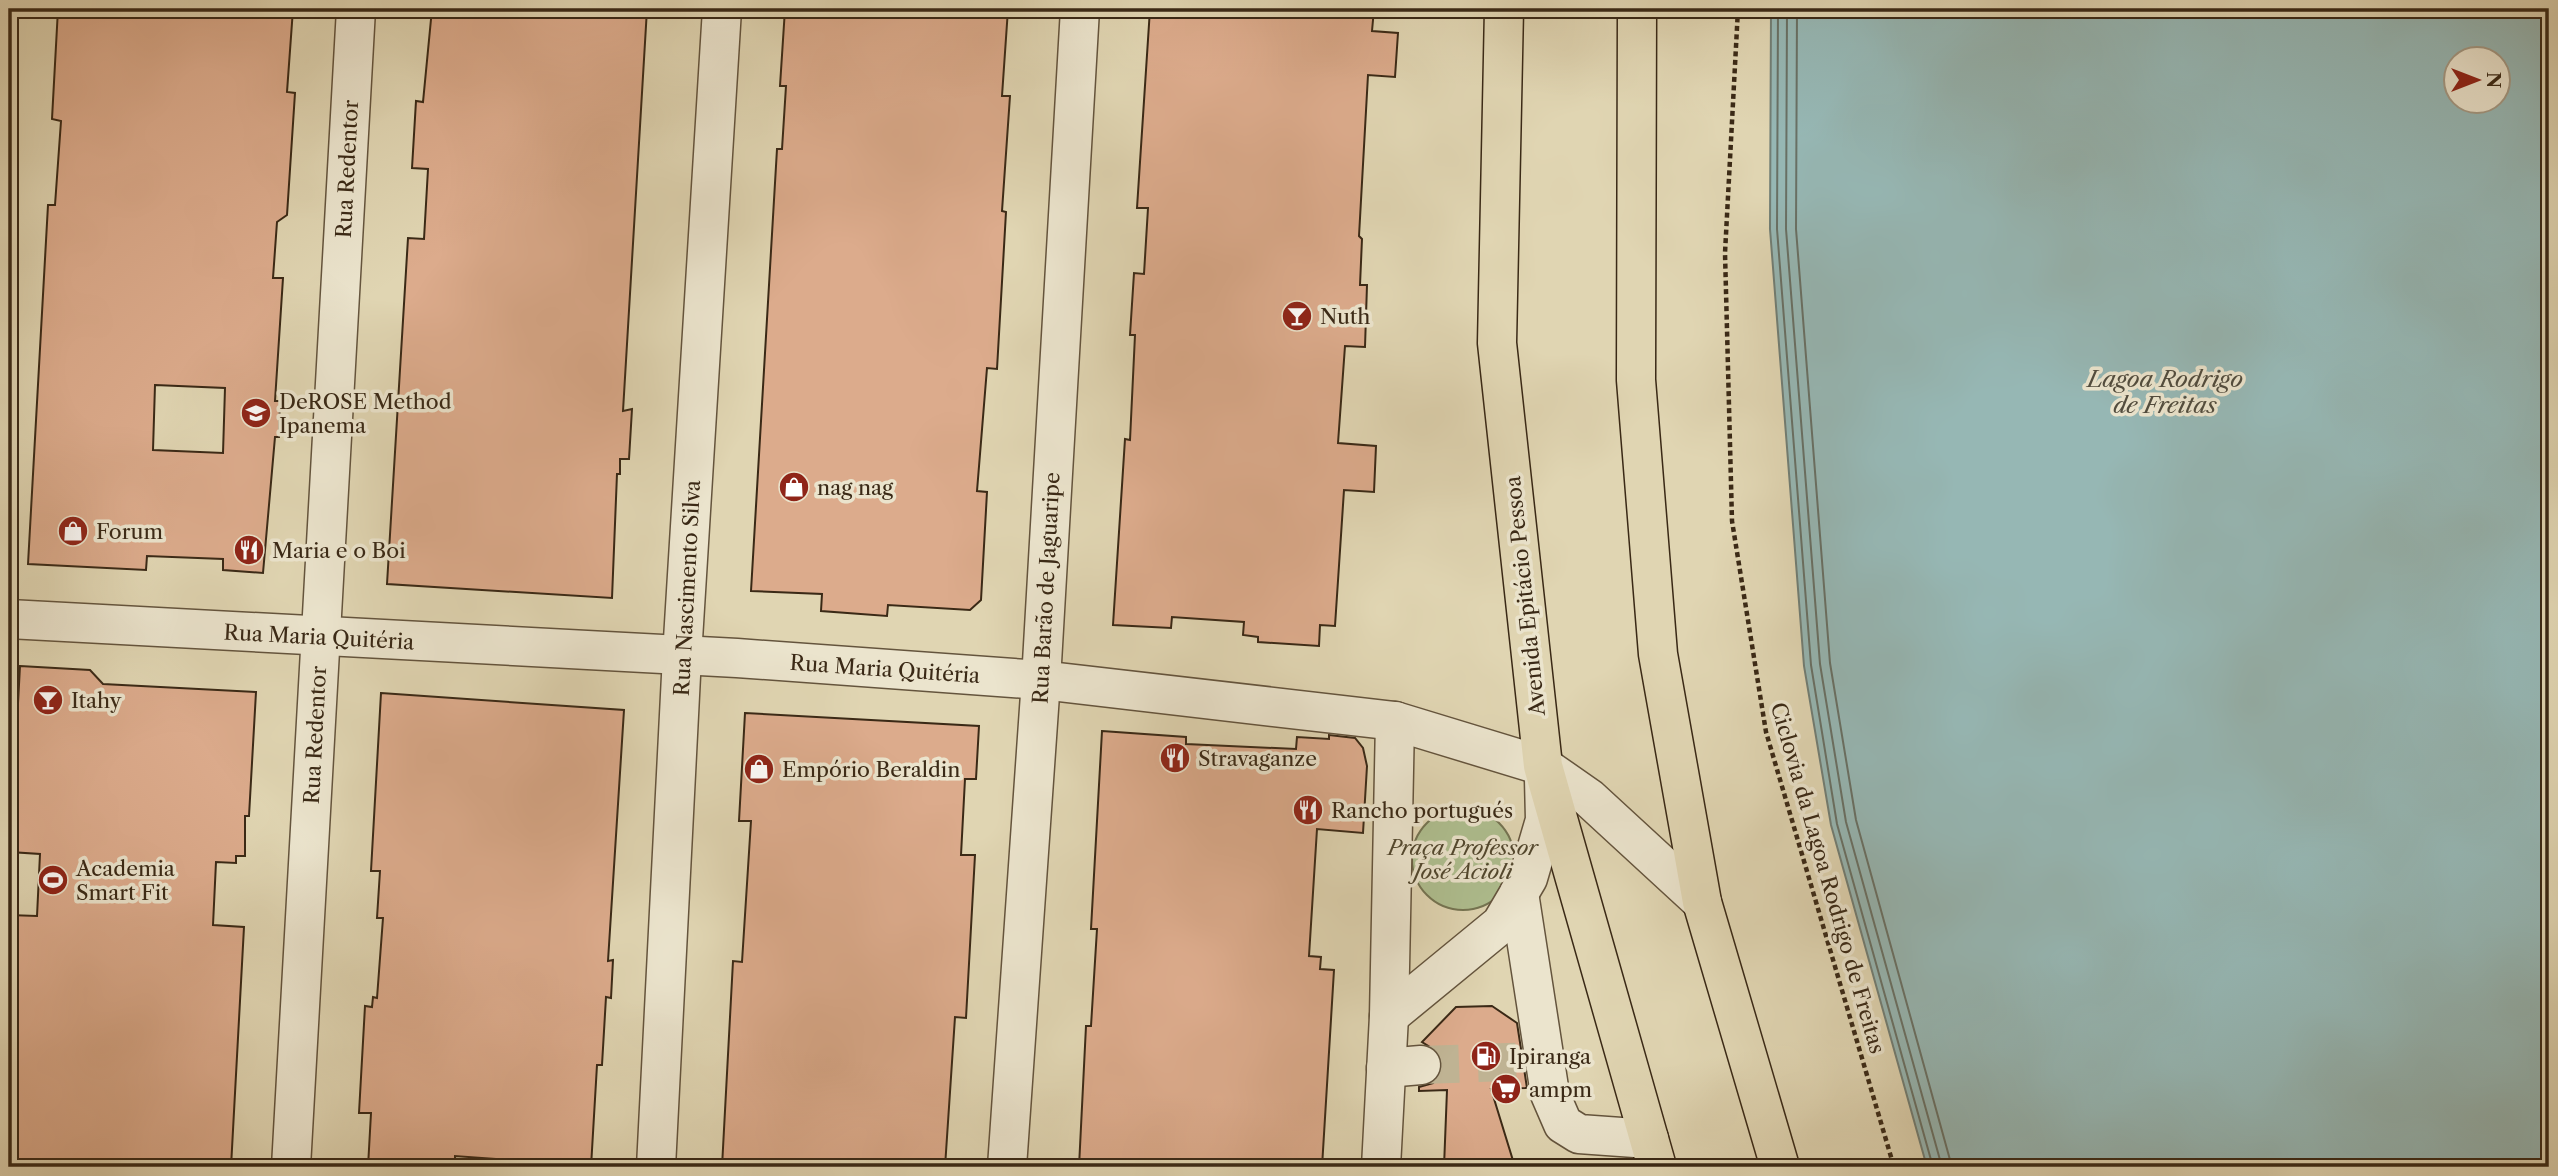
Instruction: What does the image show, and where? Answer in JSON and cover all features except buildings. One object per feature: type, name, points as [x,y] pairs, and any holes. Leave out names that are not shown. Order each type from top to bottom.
[{"type":"highway","name":"Avenida Epitácio Pessoa","points":[[1507,20],[1497,344],[1543,766],[1653,1153]]},
{"type":"highway","points":[[1633,21],[1636,380],[1658,654],[1702,902],[1780,1167]]},
{"type":"street","name":"Rua Redentor","points":[[291,1167],[356,9]]},
{"type":"street","name":"Rua Nascimento Silva","points":[[656,1167],[682,656],[722,9]]},
{"type":"street","name":"Rua Barão de Jaguaripe","points":[[1007,1167],[1041,680],[1080,9]]},
{"type":"street","name":"Rua Maria Quitéria","points":[[9,619],[682,656],[1041,680],[1395,721],[1543,766],[1590,798],[1702,902]]},
{"type":"street","points":[[1381,1167],[1403,1066],[1389,1016],[1395,721]]},
{"type":"street","points":[[1389,1016],[1501,924],[1528,878],[1545,820],[1543,766]]},
{"type":"street","points":[[1519,893],[1539,1060],[1563,1124],[1579,1134],[1653,1153]]},
{"type":"path","name":"Ciclovia da Lagoa Rodrigo de Freitas","points":[[1738,9],[1725,253],[1732,521],[1766,732],[1894,1167]]},
{"type":"green space","name":"Praça Professor José Acioli","points":[[1463,808],[1483,812],[1499,823],[1510,839],[1514,859],[1510,879],[1499,895],[1483,906],[1463,910],[1443,906],[1427,895],[1416,879],[1412,859],[1416,839],[1427,823],[1443,812]]},
{"type":"water","name":"Lagoa Rodrigo de Freitas","points":[[1771,9],[2549,9],[2549,1167],[1927,1167],[1831,825],[1804,666],[1770,229]]},
{"type":"tunnel","points":[[1421,1065],[1534,1061]]},
{"type":"place","name":"Nuth","points":[[1297,316]]},
{"type":"place","name":"DeROSE Method Ipanema","points":[[256,413]]},
{"type":"place","name":"nag nag","points":[[794,487]]},
{"type":"place","name":"Forum","points":[[73,531]]},
{"type":"place","name":"Maria e o Boi","points":[[249,550]]},
{"type":"place","name":"Itahy","points":[[48,700]]},
{"type":"place","name":"Stravaganze","points":[[1175,758]]},
{"type":"place","name":"Empório Beraldin","points":[[759,769]]},
{"type":"place","name":"Rancho portugués","points":[[1308,810]]},
{"type":"place","name":"Academia Smart Fit","points":[[53,880]]},
{"type":"place","name":"Ipiranga","points":[[1486,1056]]},
{"type":"place","name":"ampm","points":[[1506,1089]]}]
